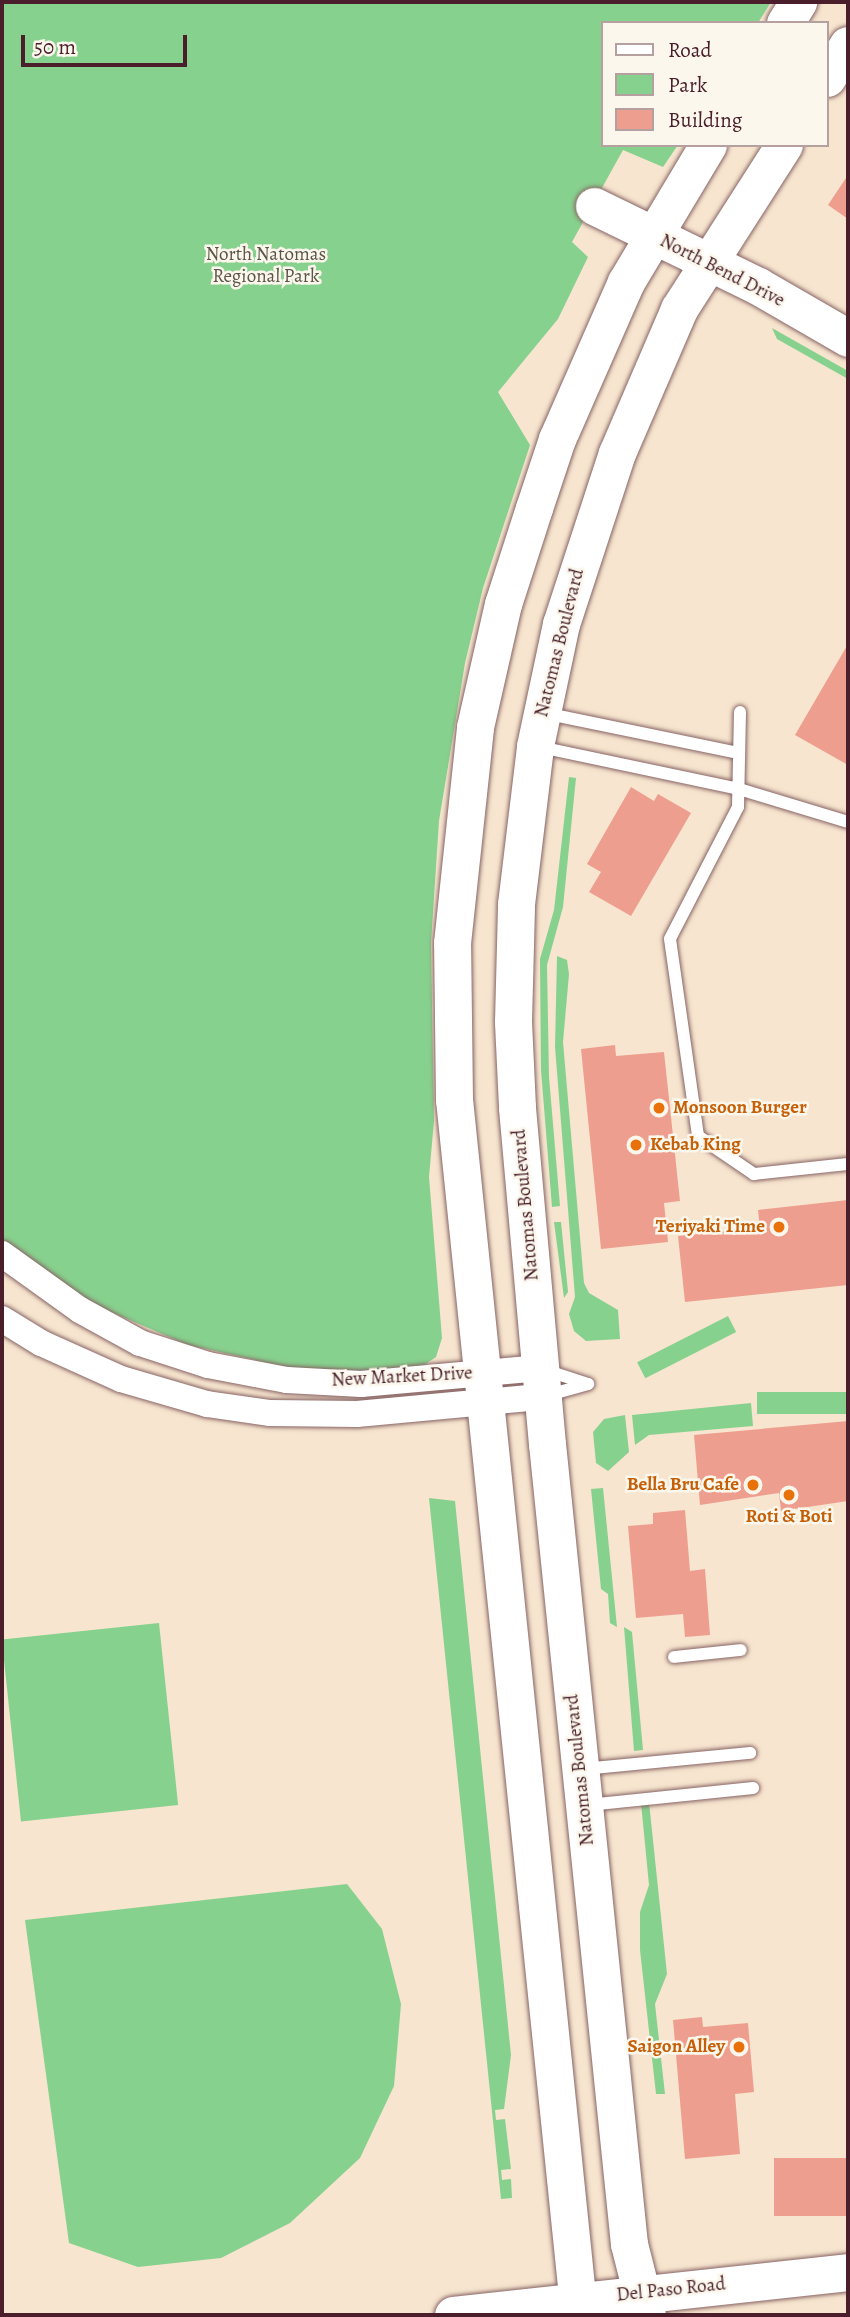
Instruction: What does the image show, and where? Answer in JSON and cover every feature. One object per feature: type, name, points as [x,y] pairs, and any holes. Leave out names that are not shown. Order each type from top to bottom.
[{"type":"main road","points":[[786,21],[799,2]]},
{"type":"main road","points":[[829,75],[848,45]]},
{"type":"main road","points":[[578,2308],[454,1100],[452,943],[471,753],[503,604],[557,439],[621,293],[707,147]]},
{"type":"main road","name":"Natomas Boulevard","points":[[645,2304],[629,2244],[541,1382],[513,1021],[516,904],[539,729],[561,624],[617,453],[679,309],[783,147]]},
{"type":"main road","name":"North Bend Drive","points":[[594,206],[709,262],[848,338]]},
{"type":"main road","name":"Del Paso Road","points":[[453,2315],[645,2304],[848,2272]]},
{"type":"street","name":"New Market Drive","points":[[2,1254],[80,1310],[128,1336],[208,1365],[287,1380],[482,1388]]},
{"type":"street","name":"New Market Drive","points":[[2,1319],[41,1343],[121,1379],[207,1404],[270,1413],[357,1415],[482,1388],[541,1382]]},
{"type":"lane","points":[[740,712],[738,807],[670,939],[698,1136],[754,1174],[848,1164]]},
{"type":"lane","points":[[539,729],[739,752]]},
{"type":"lane","points":[[539,729],[848,822]]},
{"type":"lane","points":[[674,1657],[741,1650]]},
{"type":"lane","points":[[580,1769],[750,1753]]},
{"type":"lane","points":[[584,1806],[753,1788]]},
{"type":"green space","name":"North Natomas Regional Park","points":[[2,2],[771,2],[759,21],[602,21],[602,147],[677,147],[663,167],[623,150],[572,242],[588,257],[558,319],[498,392],[530,445],[483,588],[465,663],[439,821],[431,943],[434,1121],[429,1177],[442,1338],[436,1357],[421,1367],[371,1372],[296,1369],[188,1345],[90,1303],[2,1239]]},
{"type":"green space","points":[[772,328],[848,371],[848,379],[777,339]]},
{"type":"green space","points":[[569,777],[576,778],[563,907],[547,965],[549,1077],[560,1206],[552,1207],[541,1070],[540,959],[554,910]]},
{"type":"green space","points":[[557,956],[567,960],[569,974],[563,1042],[584,1283],[589,1293],[618,1310],[620,1339],[586,1341],[574,1331],[569,1314],[575,1297],[555,1047]]},
{"type":"green space","points":[[554,1222],[561,1222],[568,1292],[564,1298]]},
{"type":"green space","points":[[728,1316],[736,1332],[645,1378],[637,1362]]},
{"type":"green space","points":[[757,1392],[848,1392],[848,1414],[757,1414]]},
{"type":"green space","points":[[751,1403],[753,1426],[649,1435],[635,1445],[632,1415]]},
{"type":"green space","points":[[625,1415],[629,1452],[608,1471],[596,1463],[593,1432],[604,1419]]},
{"type":"green space","points":[[603,1488],[617,1627],[610,1623],[608,1594],[601,1589],[591,1489]]},
{"type":"green space","points":[[429,1498],[455,1501],[511,2055],[504,2109],[495,2110],[496,2120],[505,2119],[511,2169],[501,2170],[502,2180],[511,2179],[512,2198],[501,2199]]},
{"type":"green space","points":[[159,1623],[178,1805],[21,1822],[2,1640]]},
{"type":"green space","points":[[624,1627],[632,1632],[643,1750],[634,1751]]},
{"type":"green space","points":[[649,1802],[667,1974],[655,2004],[665,2094],[656,2094],[640,1950],[640,1912],[649,1885],[641,1803]]},
{"type":"green space","points":[[347,1884],[382,1929],[401,2004],[394,2086],[360,2158],[290,2223],[221,2258],[138,2267],[69,2243],[25,1920]]},
{"type":"building","points":[[848,175],[848,219],[828,205]]},
{"type":"building","points":[[848,644],[848,765],[795,735]]},
{"type":"building","points":[[631,787],[654,801],[658,794],[691,813],[631,916],[589,892],[601,872],[587,864]]},
{"type":"building","points":[[615,1045],[616,1056],[664,1052],[680,1201],[664,1203],[668,1242],[601,1249],[581,1049]]},
{"type":"building","points":[[848,1200],[848,1285],[685,1302],[678,1236],[760,1228],[758,1210]]},
{"type":"building","points":[[848,1421],[848,1501],[781,1511],[779,1493],[700,1505],[694,1435]]},
{"type":"building","points":[[685,1510],[690,1571],[705,1569],[710,1635],[685,1637],[683,1614],[636,1618],[628,1526],[653,1524],[653,1513]]},
{"type":"building","points":[[702,2017],[703,2027],[748,2023],[754,2092],[735,2094],[740,2154],[685,2159],[673,2020]]},
{"type":"building","points":[[774,2158],[848,2158],[848,2216],[774,2216]]},
{"type":"place","name":"Monsoon Burger","points":[[659,1108]]},
{"type":"place","name":"Kebab King","points":[[636,1145]]},
{"type":"place","name":"Teriyaki Time","points":[[779,1227]]},
{"type":"place","name":"Bella Bru Cafe","points":[[753,1485]]},
{"type":"place","name":"Roti & Boti","points":[[789,1495]]},
{"type":"place","name":"Saigon Alley","points":[[739,2047]]}]
